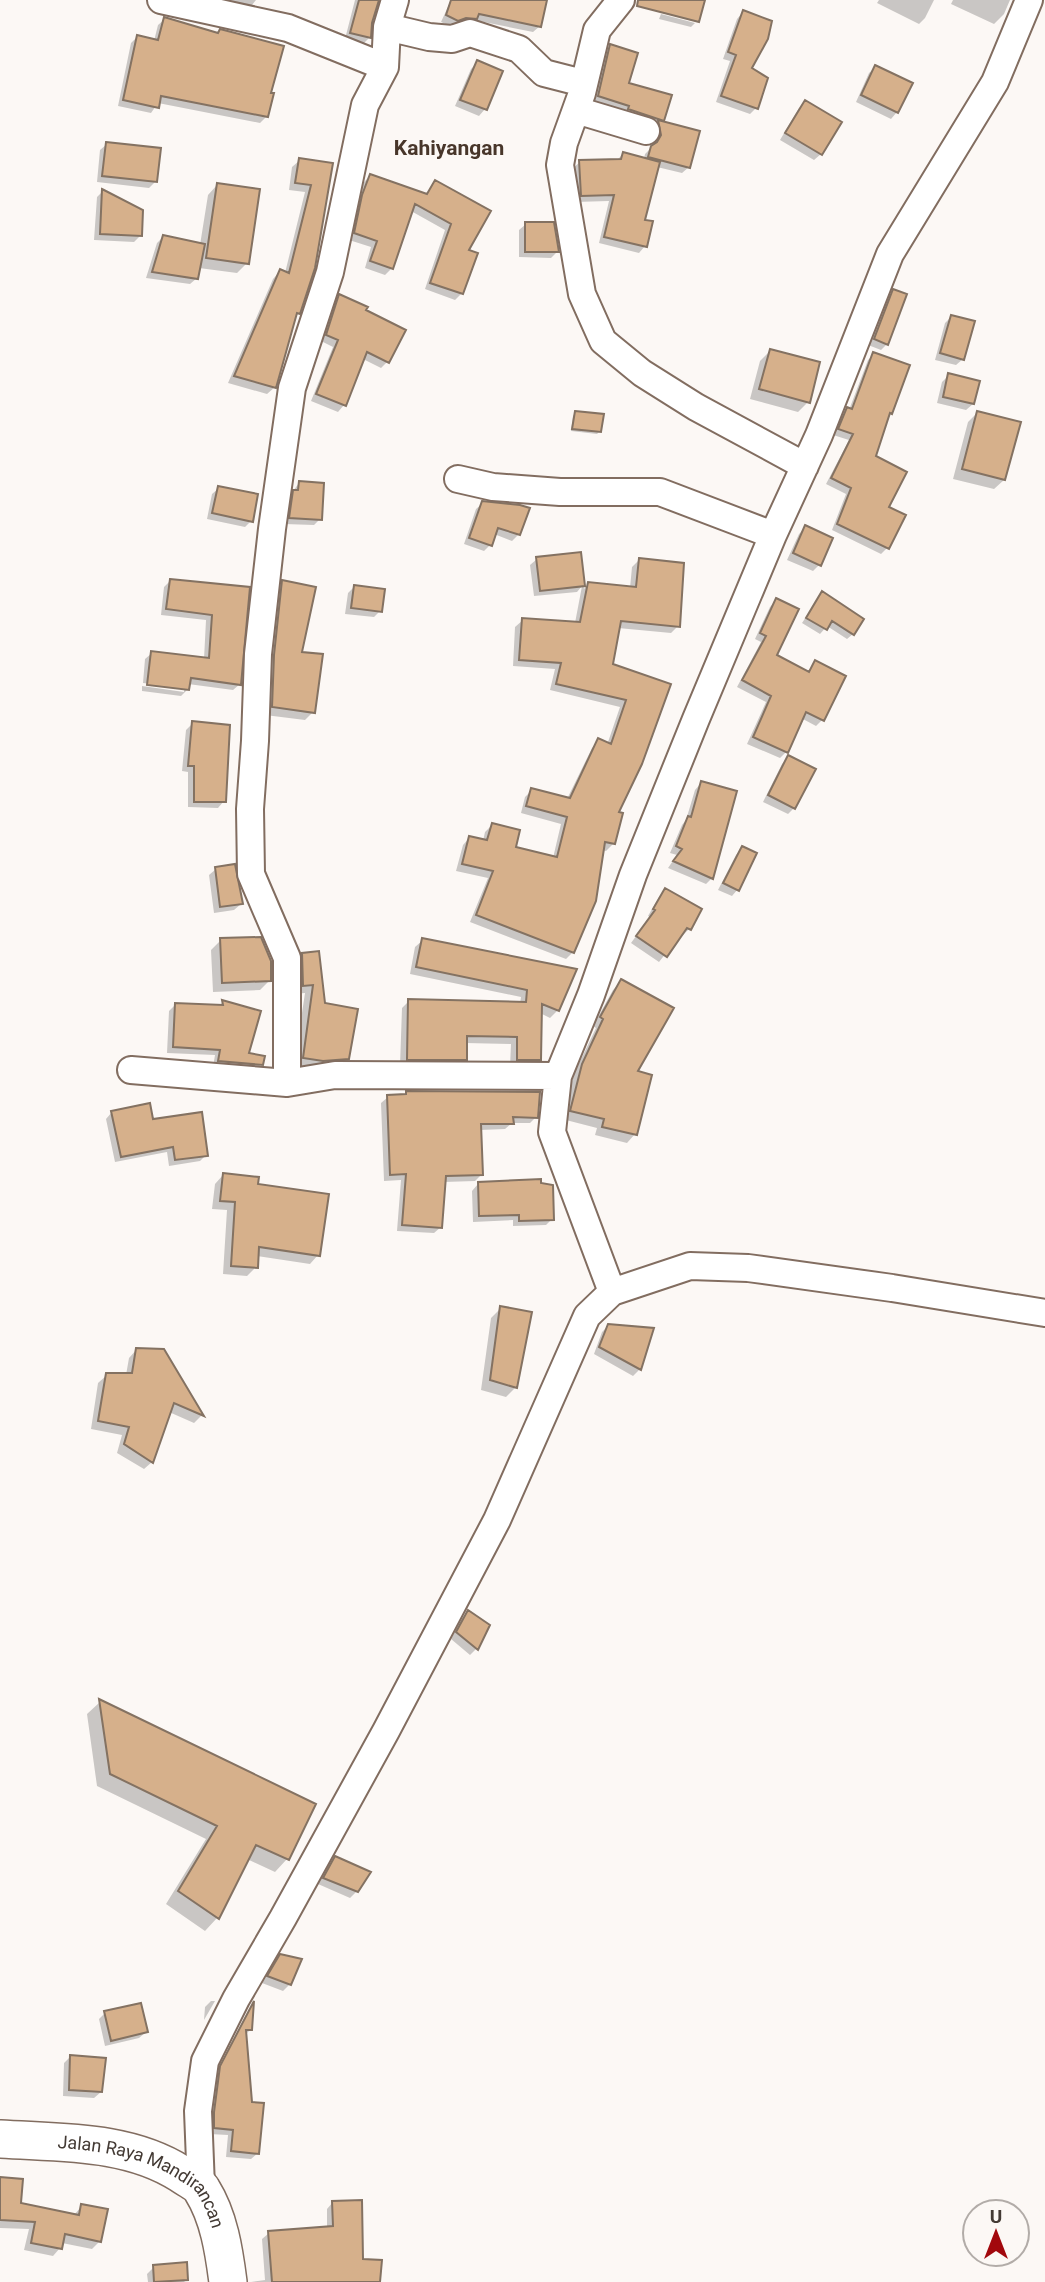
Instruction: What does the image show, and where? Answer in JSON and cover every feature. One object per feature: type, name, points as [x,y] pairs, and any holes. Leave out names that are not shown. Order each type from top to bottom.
[{"type":"street","points":[[161,0],[288,28],[384,66]]},
{"type":"street","points":[[288,1083],[288,958],[251,874],[250,809],[258,654],[292,388],[330,272],[365,105],[384,66],[387,27],[395,0]]},
{"type":"street","points":[[621,0],[597,30],[560,165],[582,294],[603,341],[642,373],[696,407],[805,466]]},
{"type":"street","points":[[612,1292],[552,1132],[558,1076],[591,995],[638,863],[773,535],[805,466],[890,254],[995,82],[1029,0]]},
{"type":"street","points":[[387,27],[429,37],[452,39],[470,33],[519,49],[544,73],[583,83]]},
{"type":"street","points":[[576,110],[646,131]]},
{"type":"street","points":[[458,479],[493,487],[560,492],[660,492],[773,535]]},
{"type":"street","points":[[131,1070],[288,1083],[335,1075],[558,1076]]},
{"type":"street","points":[[201,2187],[198,2111],[205,2061],[236,1999],[380,1742],[496,1520],[587,1316],[612,1292],[690,1266],[748,1268],[1044,1312]]},
{"type":"street","name":"Jalan Raya Mandirancan","points":[[0,2139],[118,2148],[162,2162],[201,2187],[213,2211],[223,2245],[229,2282]]},
{"type":"building","points":[[359,0],[379,0],[372,23],[371,38],[350,33]]},
{"type":"building","points":[[451,0],[547,0],[541,27],[479,14],[477,19],[466,18],[458,21],[446,15]]},
{"type":"building","points":[[638,0],[705,0],[699,22],[637,6]]},
{"type":"building","points":[[743,10],[772,21],[768,39],[752,68],[768,78],[758,109],[721,96],[736,55],[728,52]]},
{"type":"building","points":[[164,17],[218,33],[220,29],[284,46],[271,93],[274,93],[268,117],[161,96],[159,108],[123,100],[137,35],[158,40]]},
{"type":"building","points":[[610,44],[638,53],[629,83],[672,95],[664,121],[598,96]]},
{"type":"building","points":[[477,60],[503,71],[487,110],[460,100]]},
{"type":"building","points":[[875,65],[913,83],[898,113],[861,95]]},
{"type":"building","points":[[805,100],[842,122],[822,155],[785,133]]},
{"type":"building","points":[[658,120],[700,131],[690,168],[648,157],[651,146],[661,135]]},
{"type":"building","points":[[106,142],[161,148],[157,182],[102,176]]},
{"type":"building","points":[[623,152],[660,162],[645,220],[653,221],[647,247],[604,237],[614,195],[581,196],[579,160],[621,159]]},
{"type":"building","points":[[299,158],[333,163],[315,268],[300,314],[297,313],[276,388],[234,376],[280,269],[289,273],[311,185],[295,183]]},
{"type":"building","points":[[370,174],[427,194],[435,180],[491,211],[469,250],[478,253],[463,294],[430,283],[451,224],[415,204],[393,269],[370,261],[377,241],[354,233],[362,195]]},
{"type":"building","points":[[217,183],[260,189],[249,264],[206,258]]},
{"type":"building","points":[[102,189],[143,210],[142,236],[100,234]]},
{"type":"building","points":[[525,222],[554,222],[559,252],[525,252]]},
{"type":"building","points":[[163,235],[205,244],[198,279],[152,272]]},
{"type":"building","points":[[893,289],[907,294],[888,345],[874,339]]},
{"type":"building","points":[[339,294],[368,307],[366,310],[406,330],[389,363],[367,352],[346,406],[316,394],[338,340],[326,335]]},
{"type":"building","points":[[951,315],[975,321],[964,360],[940,353]]},
{"type":"building","points":[[770,349],[820,362],[810,403],[759,389]]},
{"type":"building","points":[[873,352],[910,365],[876,456],[907,472],[889,507],[906,515],[889,549],[837,524],[851,488],[831,478],[853,434],[838,429],[847,407],[852,409]]},
{"type":"building","points":[[948,373],[980,381],[974,404],[943,397]]},
{"type":"building","points":[[575,411],[604,414],[601,432],[572,429]]},
{"type":"building","points":[[977,411],[1021,422],[1005,480],[962,469]]},
{"type":"building","points":[[299,481],[324,483],[322,520],[289,518],[293,490],[298,490]]},
{"type":"building","points":[[218,486],[258,494],[253,522],[212,513]]},
{"type":"building","points":[[482,501],[530,508],[520,535],[498,528],[492,546],[469,538]]},
{"type":"building","points":[[805,525],[833,538],[821,566],[793,553]]},
{"type":"building","points":[[581,552],[585,586],[540,591],[536,557]]},
{"type":"building","points":[[639,558],[684,563],[680,627],[621,621],[613,664],[671,684],[642,764],[619,812],[623,813],[615,844],[605,842],[596,901],[574,953],[476,915],[493,871],[462,864],[469,836],[487,840],[492,823],[520,830],[516,847],[557,857],[567,817],[526,806],[531,788],[570,798],[598,738],[611,744],[626,700],[556,684],[561,663],[519,660],[522,618],[580,622],[588,582],[636,587]]},
{"type":"building","points":[[170,579],[250,587],[241,685],[191,678],[189,690],[147,685],[151,651],[209,658],[212,615],[166,609]]},
{"type":"building","points":[[282,580],[316,587],[302,652],[323,654],[315,713],[272,707]]},
{"type":"building","points":[[354,585],[385,589],[382,612],[351,608]]},
{"type":"building","points":[[822,591],[864,619],[854,635],[832,621],[827,630],[806,618]]},
{"type":"building","points":[[776,598],[799,609],[777,655],[809,672],[815,660],[846,676],[824,721],[806,712],[788,753],[753,737],[771,696],[742,680],[766,636],[760,633]]},
{"type":"building","points":[[192,721],[230,725],[226,802],[194,802],[194,766],[188,766]]},
{"type":"building","points":[[788,755],[816,769],[795,809],[768,795]]},
{"type":"building","points":[[701,781],[737,791],[713,879],[673,861],[682,849],[676,846],[688,816],[691,817]]},
{"type":"building","points":[[742,846],[757,853],[739,891],[723,883]]},
{"type":"building","points":[[235,864],[243,904],[220,907],[215,867]]},
{"type":"building","points":[[665,888],[702,909],[691,930],[687,928],[667,957],[636,936],[655,910],[653,909]]},
{"type":"building","points":[[261,937],[271,961],[271,981],[222,983],[220,938]]},
{"type":"building","points":[[422,938],[577,969],[559,1011],[542,1004],[541,1060],[517,1060],[517,1037],[467,1036],[467,1060],[407,1060],[408,999],[526,1002],[527,990],[416,967]]},
{"type":"building","points":[[319,951],[325,1003],[358,1009],[349,1059],[323,1061],[303,1058],[313,985],[303,986],[302,953]]},
{"type":"building","points":[[621,979],[674,1008],[638,1071],[652,1075],[637,1135],[602,1127],[604,1119],[570,1111],[582,1064],[603,1019],[600,1017]]},
{"type":"building","points":[[222,1000],[261,1011],[249,1053],[265,1056],[263,1065],[218,1061],[220,1050],[173,1047],[175,1003],[223,1005]]},
{"type":"building","points":[[406,1091],[540,1092],[538,1118],[513,1117],[514,1124],[481,1124],[483,1175],[446,1176],[442,1228],[402,1225],[406,1174],[390,1175],[387,1095],[406,1094]]},
{"type":"building","points":[[150,1103],[153,1119],[202,1112],[208,1156],[175,1160],[173,1147],[121,1157],[111,1111]]},
{"type":"building","points":[[223,1173],[259,1177],[258,1184],[329,1194],[320,1256],[259,1247],[258,1268],[231,1266],[235,1202],[220,1201]]},
{"type":"building","points":[[541,1179],[541,1183],[553,1185],[554,1220],[519,1221],[519,1215],[479,1216],[478,1182]]},
{"type":"building","points":[[500,1306],[532,1312],[517,1388],[490,1380]]},
{"type":"building","points":[[608,1324],[654,1328],[641,1370],[599,1347]]},
{"type":"building","points":[[136,1348],[164,1349],[204,1416],[174,1403],[153,1463],[124,1444],[129,1427],[98,1421],[106,1373],[132,1373]]},
{"type":"building","points":[[468,1610],[490,1625],[478,1650],[456,1632]]},
{"type":"building","points":[[99,1699],[316,1804],[289,1860],[256,1845],[219,1919],[178,1891],[217,1826],[110,1774]]},
{"type":"building","points":[[335,1856],[371,1872],[358,1892],[323,1878]]},
{"type":"building","points":[[280,1954],[302,1959],[291,1985],[267,1976]]},
{"type":"building","points":[[254,2001],[252,2030],[246,2030],[252,2102],[264,2103],[259,2154],[231,2151],[233,2130],[214,2128],[220,2066]]},
{"type":"building","points":[[141,2003],[148,2032],[111,2041],[104,2011]]},
{"type":"building","points":[[70,2055],[106,2058],[102,2092],[69,2090]]},
{"type":"building","points":[[0,2177],[23,2179],[21,2203],[79,2215],[81,2204],[108,2209],[101,2242],[65,2234],[62,2249],[31,2243],[35,2222],[0,2220]]},
{"type":"building","points":[[362,2200],[363,2259],[382,2260],[380,2282],[272,2282],[268,2231],[333,2226],[332,2201]]},
{"type":"building","points":[[187,2262],[188,2280],[154,2282],[153,2265]]},
{"type":"district","name":"Kahiyangan","points":[[449,148]]}]
